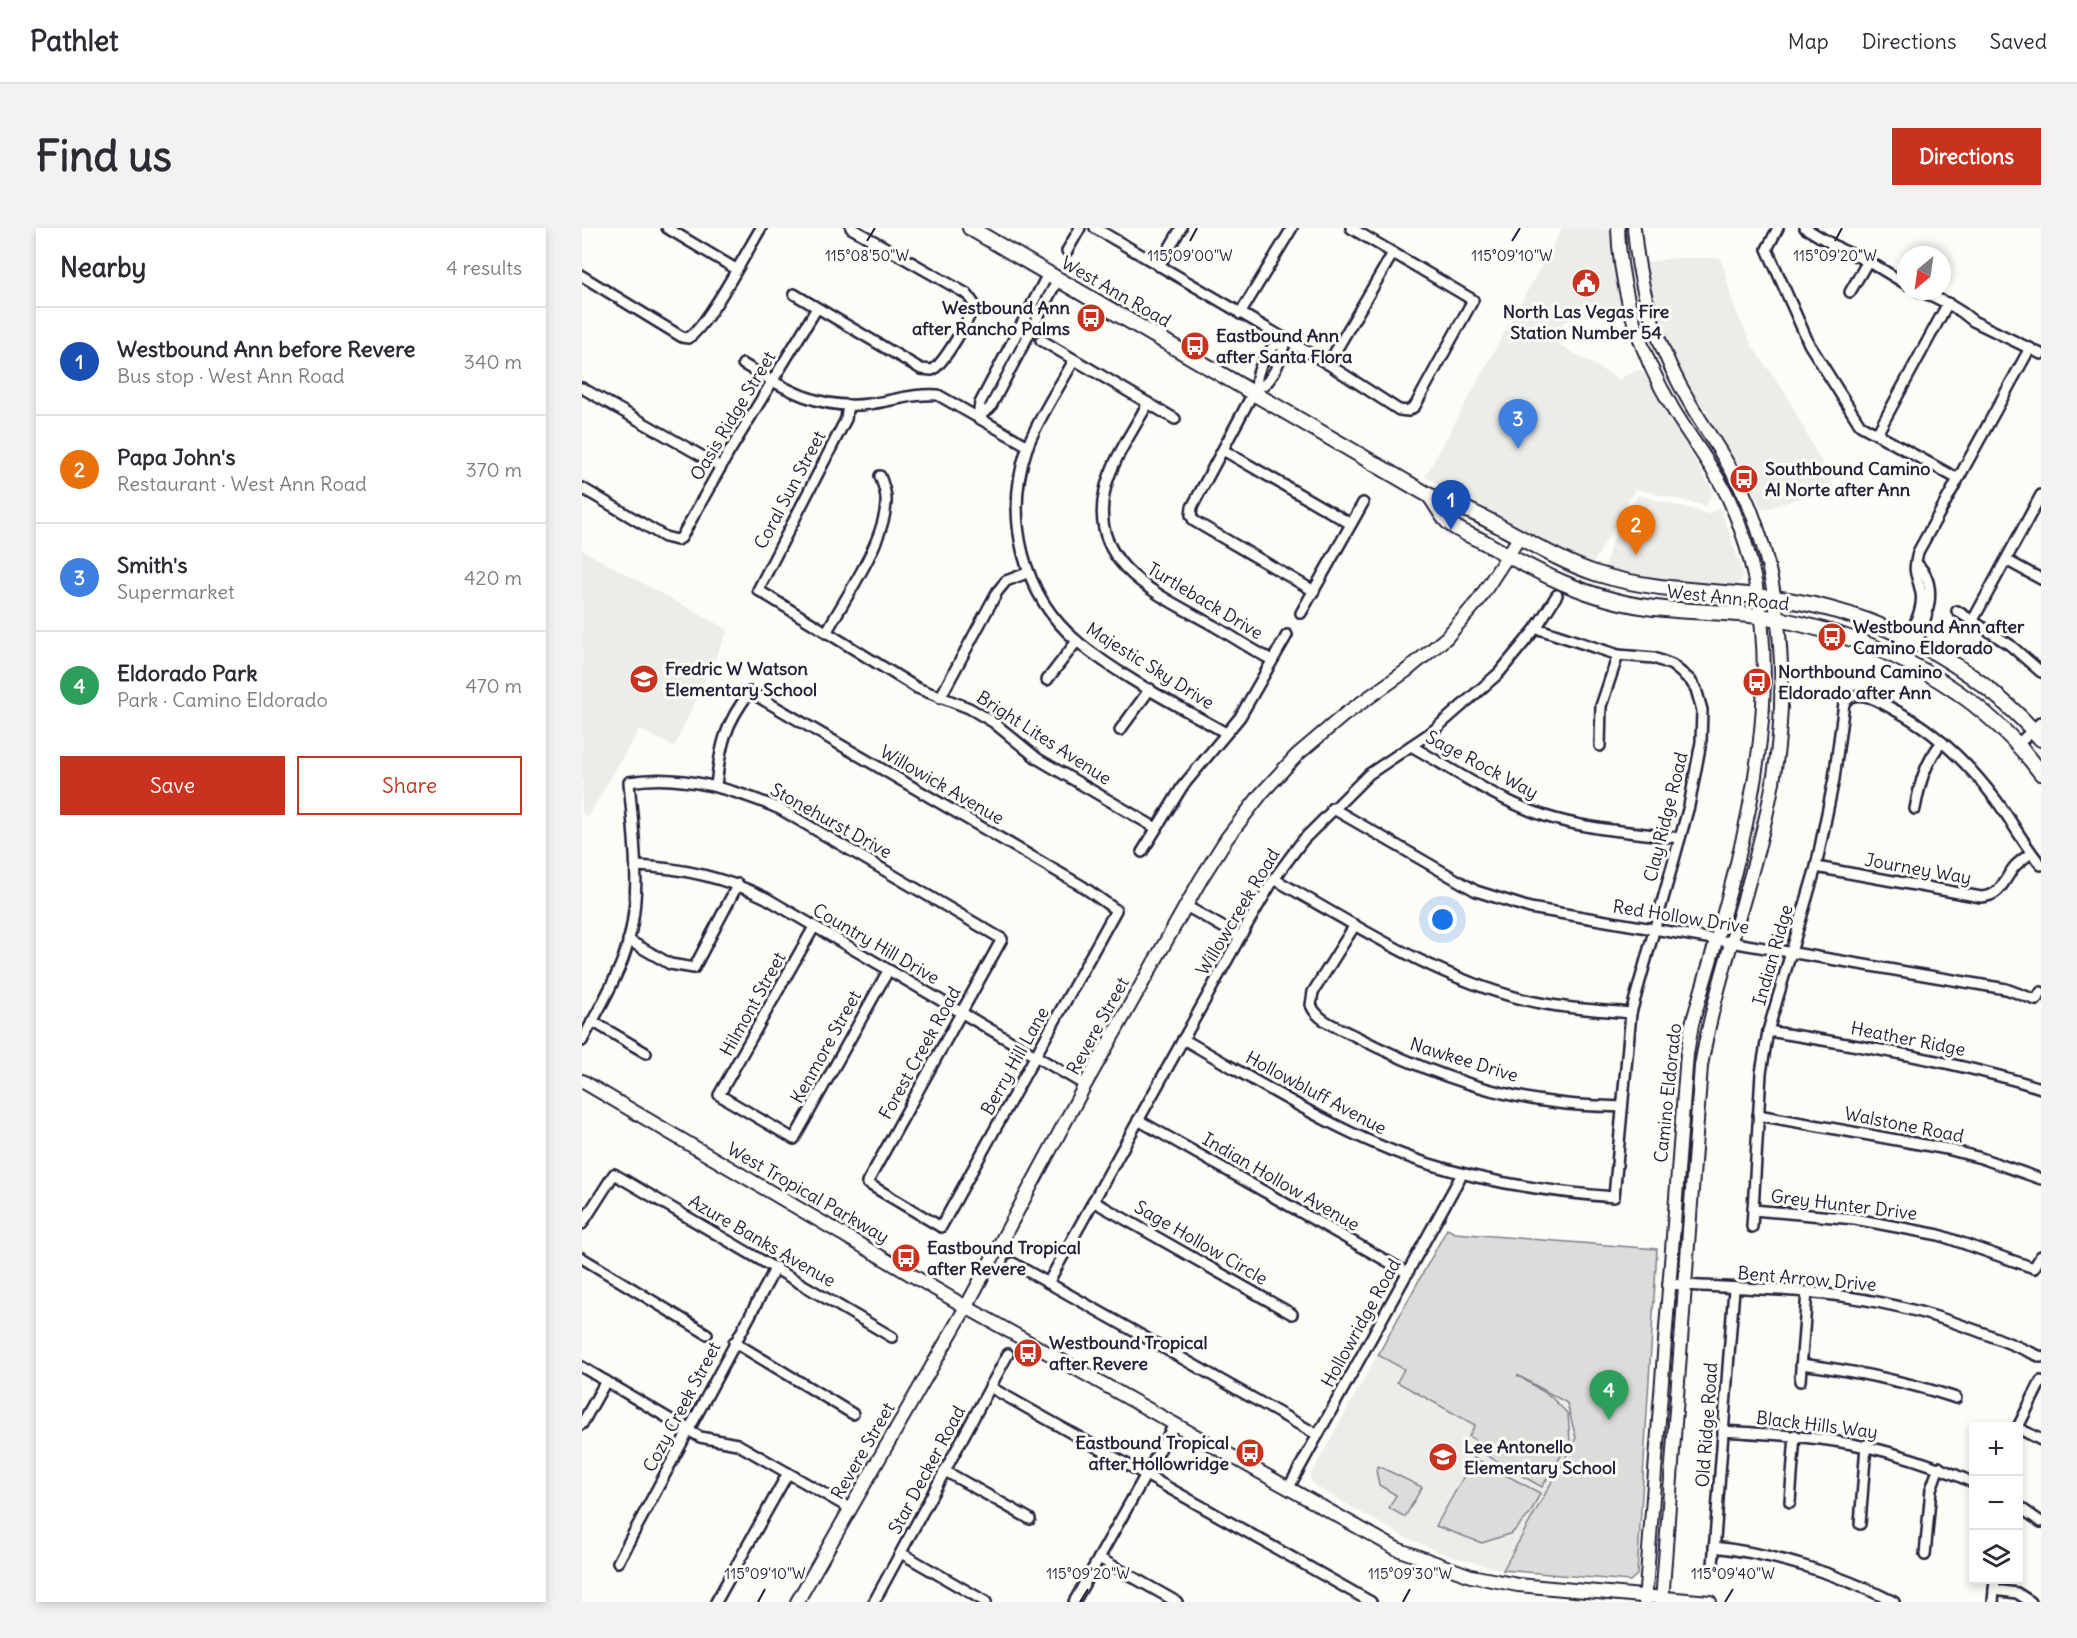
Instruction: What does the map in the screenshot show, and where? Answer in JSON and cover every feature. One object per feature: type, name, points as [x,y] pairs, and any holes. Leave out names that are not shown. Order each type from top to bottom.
[{"type":"main road","name":"West Ann Road","points":[[970,228],[1255,390],[1430,496],[1456,504],[1575,566],[1629,582],[1672,589],[1775,598],[1842,614],[1913,640],[1981,682],[2038,730]]},
{"type":"main road","name":"Camino Eldorado","points":[[1618,228],[1626,293],[1640,340],[1660,386],[1727,495],[1737,518],[1756,596],[1763,682],[1759,764],[1750,813],[1692,1024],[1687,1054],[1645,1598]]},
{"type":"main road","points":[[1634,228],[1639,275],[1656,336],[1678,383],[1737,480]]},
{"type":"main road","points":[[1660,386],[1671,391],[1690,419],[1701,421]]},
{"type":"main road","points":[[1687,431],[1695,433],[1706,443],[1720,465],[1737,480]]},
{"type":"main road","name":"Camino Eldorado","points":[[1662,1599],[1701,1066],[1710,1016],[1761,839],[1774,781],[1780,684],[1775,598],[1755,521],[1737,480]]},
{"type":"main road","name":"West Ann Road","points":[[1430,496],[1449,523],[1552,579],[1623,602],[1668,610],[1777,619],[1866,643],[1917,666],[1971,700],[2018,744],[2041,773]]},
{"type":"main road","name":"Revere Street","points":[[798,1602],[966,1307],[1085,1085],[1227,838],[1279,773],[1344,715],[1406,671],[1446,638],[1478,601],[1519,538]]},
{"type":"main road","name":"West Tropical Parkway","points":[[582,1081],[966,1307],[1397,1549],[1471,1576],[1523,1586],[1710,1602]]},
{"type":"street","points":[[667,228],[736,269]]},
{"type":"street","points":[[582,276],[682,337],[688,338],[711,310],[761,228]]},
{"type":"street","points":[[794,294],[921,369],[932,370],[941,363],[968,321],[974,304],[967,294],[851,228]]},
{"type":"street","points":[[1066,251],[1080,228]]},
{"type":"street","points":[[1095,228],[1328,364],[1399,410],[1408,411],[1415,406],[1473,300],[1351,228]]},
{"type":"street","points":[[1159,266],[1180,228]]},
{"type":"street","points":[[1240,314],[1292,228]]},
{"type":"street","points":[[1778,228],[1767,249],[1809,344],[1860,425],[1958,479]]},
{"type":"street","points":[[1805,228],[1897,279]]},
{"type":"street","points":[[1328,364],[1393,253]]},
{"type":"street","points":[[1850,292],[1868,261]]},
{"type":"street","points":[[978,417],[990,408],[1053,276]]},
{"type":"street","points":[[1941,300],[1973,321],[2041,354]]},
{"type":"street","points":[[1876,434],[1948,303]]},
{"type":"street","name":"Oasis Ridge Street","points":[[582,488],[665,537],[676,540],[687,530],[721,468],[817,308]]},
{"type":"street","points":[[1284,339],[1275,343],[1255,378],[1255,390],[1192,507],[1191,514],[1194,521],[1314,591]]},
{"type":"street","points":[[1041,340],[1175,419]]},
{"type":"street","points":[[1913,640],[1931,599],[1927,582],[1916,563],[1918,552],[2030,348]]},
{"type":"street","name":"Majestic Sky Drive","points":[[1074,360],[1028,446],[1020,473],[1016,510],[1027,573],[1053,616],[1077,641],[1150,689],[1226,733]]},
{"type":"street","points":[[743,364],[812,401],[848,405],[926,394],[939,395],[1028,446]]},
{"type":"street","points":[[582,388],[721,468]]},
{"type":"street","name":"Turtleback Drive","points":[[1148,403],[1110,473],[1105,489],[1101,512],[1106,538],[1117,559],[1129,574],[1272,660]]},
{"type":"street","name":"Coral Sun Street","points":[[758,590],[846,419],[848,405]]},
{"type":"street","points":[[1223,450],[1351,524]]},
{"type":"street","points":[[826,633],[868,555],[883,520],[886,492],[880,476]]},
{"type":"street","points":[[1973,620],[2041,497]]},
{"type":"street","points":[[1301,613],[1363,502]]},
{"type":"street","points":[[2006,560],[2041,579]]},
{"type":"street","points":[[940,698],[997,592],[1006,581],[1027,573]]},
{"type":"street","name":"Bright Lites Avenue","points":[[758,590],[917,688],[969,708],[993,722],[1038,759],[1156,828]]},
{"type":"street","name":"Willowcreek Road","points":[[1048,1283],[1274,879],[1303,840],[1332,808],[1369,774],[1411,746],[1485,686],[1536,628],[1557,595]]},
{"type":"street","points":[[1957,611],[1973,620],[2041,672]]},
{"type":"street","name":"Clay Ridge Road","points":[[1536,628],[1618,655],[1654,658],[1672,665],[1690,680],[1700,698],[1703,722],[1701,742],[1680,838],[1631,1013],[1614,1197]]},
{"type":"street","points":[[1142,852],[1182,786],[1240,717],[1287,635]]},
{"type":"street","points":[[1047,680],[1077,641]]},
{"type":"street","points":[[1600,746],[1601,706],[1618,655]]},
{"type":"street","points":[[1120,730],[1150,689]]},
{"type":"street","name":"Willowick Avenue","points":[[716,786],[720,746],[733,713],[750,692],[1082,886],[1116,910]]},
{"type":"street","name":"Indian Ridge","points":[[1752,1227],[1758,1115],[1768,1030],[1816,867],[1834,779],[1841,712],[1850,697],[1867,695],[1906,716],[1942,742]]},
{"type":"street","points":[[2018,744],[2038,730]]},
{"type":"street","points":[[1915,809],[1922,774],[1929,758],[1942,742],[1960,757],[1997,801],[2041,865]]},
{"type":"street","name":"Sage Rock Way","points":[[1411,746],[1509,802],[1545,816],[1583,826],[1680,838]]},
{"type":"street","name":"Stonehurst Drive","points":[[637,866],[628,782],[647,779],[716,786],[752,797],[780,809],[1002,939]]},
{"type":"street","name":"Red Hollow Drive","points":[[1332,808],[1476,891],[1561,915],[1732,940],[1792,953],[2006,989],[2036,1000],[2041,992]]},
{"type":"street","name":"Journey Way","points":[[1816,867],[1991,897],[1998,892],[2015,866],[2031,853]]},
{"type":"street","points":[[582,1041],[615,980],[628,940],[636,897],[637,866]]},
{"type":"street","name":"Country Hill Drive","points":[[637,866],[672,867],[738,884],[766,898],[1085,1085]]},
{"type":"street","points":[[1274,879],[1425,964],[1469,983],[1523,999],[1570,1008],[1631,1013]]},
{"type":"street","points":[[628,940],[670,964],[694,968],[738,884]]},
{"type":"street","points":[[1186,906],[1240,937]]},
{"type":"street","name":"Berry Hill Lane","points":[[941,1227],[1116,910]]},
{"type":"street","name":"Nawkee Drive","points":[[1355,925],[1313,992],[1311,1005],[1314,1013],[1390,1054],[1445,1075],[1500,1091],[1557,1103],[1622,1107]]},
{"type":"street","name":"Hilmont Street","points":[[794,1139],[719,1095],[814,927]]},
{"type":"street","name":"Forest Creek Road","points":[[941,1227],[867,1183],[1002,939]]},
{"type":"street","name":"Kenmore Street","points":[[794,1139],[888,971]]},
{"type":"street","points":[[592,1021],[646,1053]]},
{"type":"street","name":"Heather Ridge","points":[[1768,1030],[1913,1055],[1982,1070],[2041,1088]]},
{"type":"street","name":"Hollowbluff Avenue","points":[[1183,1040],[1342,1129],[1404,1155],[1462,1174],[1550,1192],[1614,1197]]},
{"type":"street","name":"Walstone Road","points":[[1758,1115],[1947,1149],[2041,1179]]},
{"type":"street","name":"Indian Hollow Avenue","points":[[1138,1120],[1407,1273]]},
{"type":"street","name":"Azure Banks Avenue","points":[[585,1210],[614,1174],[892,1338]]},
{"type":"street","name":"Hollowridge Road","points":[[1289,1487],[1462,1174]]},
{"type":"street","name":"Sage Hollow Circle","points":[[1093,1201],[1292,1314]]},
{"type":"street","points":[[582,1224],[585,1210]]},
{"type":"street","name":"Grey Hunter Drive","points":[[1753,1210],[1855,1219],[1940,1235],[2034,1268],[2041,1256]]},
{"type":"street","points":[[582,1258],[707,1334]]},
{"type":"street","points":[[1013,1263],[1318,1435]]},
{"type":"street","name":"Cozy Creek Street","points":[[618,1562],[690,1430],[734,1342],[776,1268]]},
{"type":"street","name":"Bent Arrow Drive","points":[[1668,1284],[1807,1292],[1880,1302],[1967,1326],[2041,1357]]},
{"type":"street","name":"Old Ridge Road","points":[[1713,1565],[1734,1288]]},
{"type":"street","points":[[1800,1380],[1807,1292]]},
{"type":"street","points":[[734,1342],[853,1414]]},
{"type":"street","name":"Star Decker Road","points":[[874,1602],[1008,1354]]},
{"type":"street","points":[[1801,1364],[1856,1371],[1915,1384],[1956,1398]]},
{"type":"street","points":[[582,1367],[700,1437],[737,1444],[851,1509]]},
{"type":"street","points":[[582,1424],[606,1381]]},
{"type":"street","points":[[2021,1422],[2041,1381]]},
{"type":"street","points":[[990,1387],[1371,1602]]},
{"type":"street","points":[[1074,1602],[1175,1423]]},
{"type":"street","points":[[2023,1429],[2041,1440]]},
{"type":"street","name":"Black Hills Way","points":[[1723,1431],[1795,1435],[1866,1445],[1939,1467],[1969,1481]]},
{"type":"street","points":[[1790,1502],[1795,1435]]},
{"type":"street","points":[[1860,1524],[1866,1445]]},
{"type":"street","points":[[1925,1555],[1930,1489],[1939,1467]]},
{"type":"street","points":[[945,1471],[1030,1519]]},
{"type":"street","points":[[716,1602],[788,1473]]},
{"type":"street","points":[[2023,1512],[2041,1522]]},
{"type":"street","points":[[1714,1547],[1776,1558],[1837,1577],[1894,1602]]},
{"type":"street","points":[[901,1553],[986,1602]]},
{"type":"street","points":[[1099,1558],[1177,1602]]},
{"type":"street","points":[[1993,1602],[1994,1585],[2017,1593],[2031,1602]]},
{"type":"shaded area","points":[[1562,228],[1610,228],[1614,266],[1622,306],[1563,322],[1553,341],[1618,379],[1639,370],[1644,373],[1713,491],[1706,506],[1635,489],[1593,564],[1534,538],[1425,477]]},
{"type":"shaded area","points":[[1674,258],[1721,258],[1734,307],[1752,346],[1786,394],[1834,487],[1762,510],[1747,479],[1715,430],[1706,409],[1701,408],[1683,379],[1656,313],[1645,263]]},
{"type":"shaded area","points":[[1638,495],[1709,514],[1720,507],[1743,574],[1741,581],[1736,585],[1667,580],[1605,568],[1611,544]]},
{"type":"shaded area","name":"Fredric W Watson Elementary School","points":[[582,550],[728,630],[674,747],[639,729],[588,817],[582,813]]},
{"type":"shaded area","points":[[1447,1229],[1455,1233],[1657,1249],[1637,1575],[1630,1581],[1503,1570],[1576,1438],[1567,1403],[1517,1375],[1550,1396],[1568,1414],[1570,1441],[1542,1487],[1477,1450],[1480,1443],[1469,1436],[1475,1425],[1397,1382],[1404,1369],[1378,1355]]},
{"type":"shaded area","name":"Lee Antonello Elementary School","points":[[1401,1312],[1567,1403],[1576,1438],[1503,1570],[1453,1557],[1406,1538],[1313,1485],[1310,1476]]},
{"type":"shaded area","points":[[1474,1458],[1540,1493],[1530,1514],[1512,1533],[1482,1543],[1436,1526]]},
{"type":"shaded area","points":[[1378,1466],[1422,1487],[1405,1517],[1389,1508],[1396,1495],[1379,1485],[1376,1470]]},
{"type":"place","name":"North Las Vegas Fire Station Number 54","points":[[1586,283]]},
{"type":"place","name":"Westbound Ann after Rancho Palms","points":[[1091,318]]},
{"type":"place","name":"Eastbound Ann after Santa Flora","points":[[1195,346]]},
{"type":"place","name":"Smith's","points":[[1518,449]]},
{"type":"place","name":"Southbound Camino Al Norte after Ann","points":[[1744,479]]},
{"type":"place","name":"Westbound Ann before Revere","points":[[1451,530]]},
{"type":"place","name":"Papa John's","points":[[1636,555]]},
{"type":"place","name":"Westbound Ann after Camino Eldorado","points":[[1832,637]]},
{"type":"place","name":"Fredric W Watson Elementary School","points":[[644,679]]},
{"type":"place","name":"Northbound Camino Eldorado after Ann","points":[[1757,682]]},
{"type":"place","name":"Eastbound Tropical after Revere","points":[[906,1258]]},
{"type":"place","name":"Westbound Tropical after Revere","points":[[1028,1353]]},
{"type":"place","name":"Eldorado Park","points":[[1609,1420]]},
{"type":"place","name":"Eastbound Tropical after Hollowridge","points":[[1250,1453]]},
{"type":"place","name":"Lee Antonello Elementary School","points":[[1443,1457]]}]
